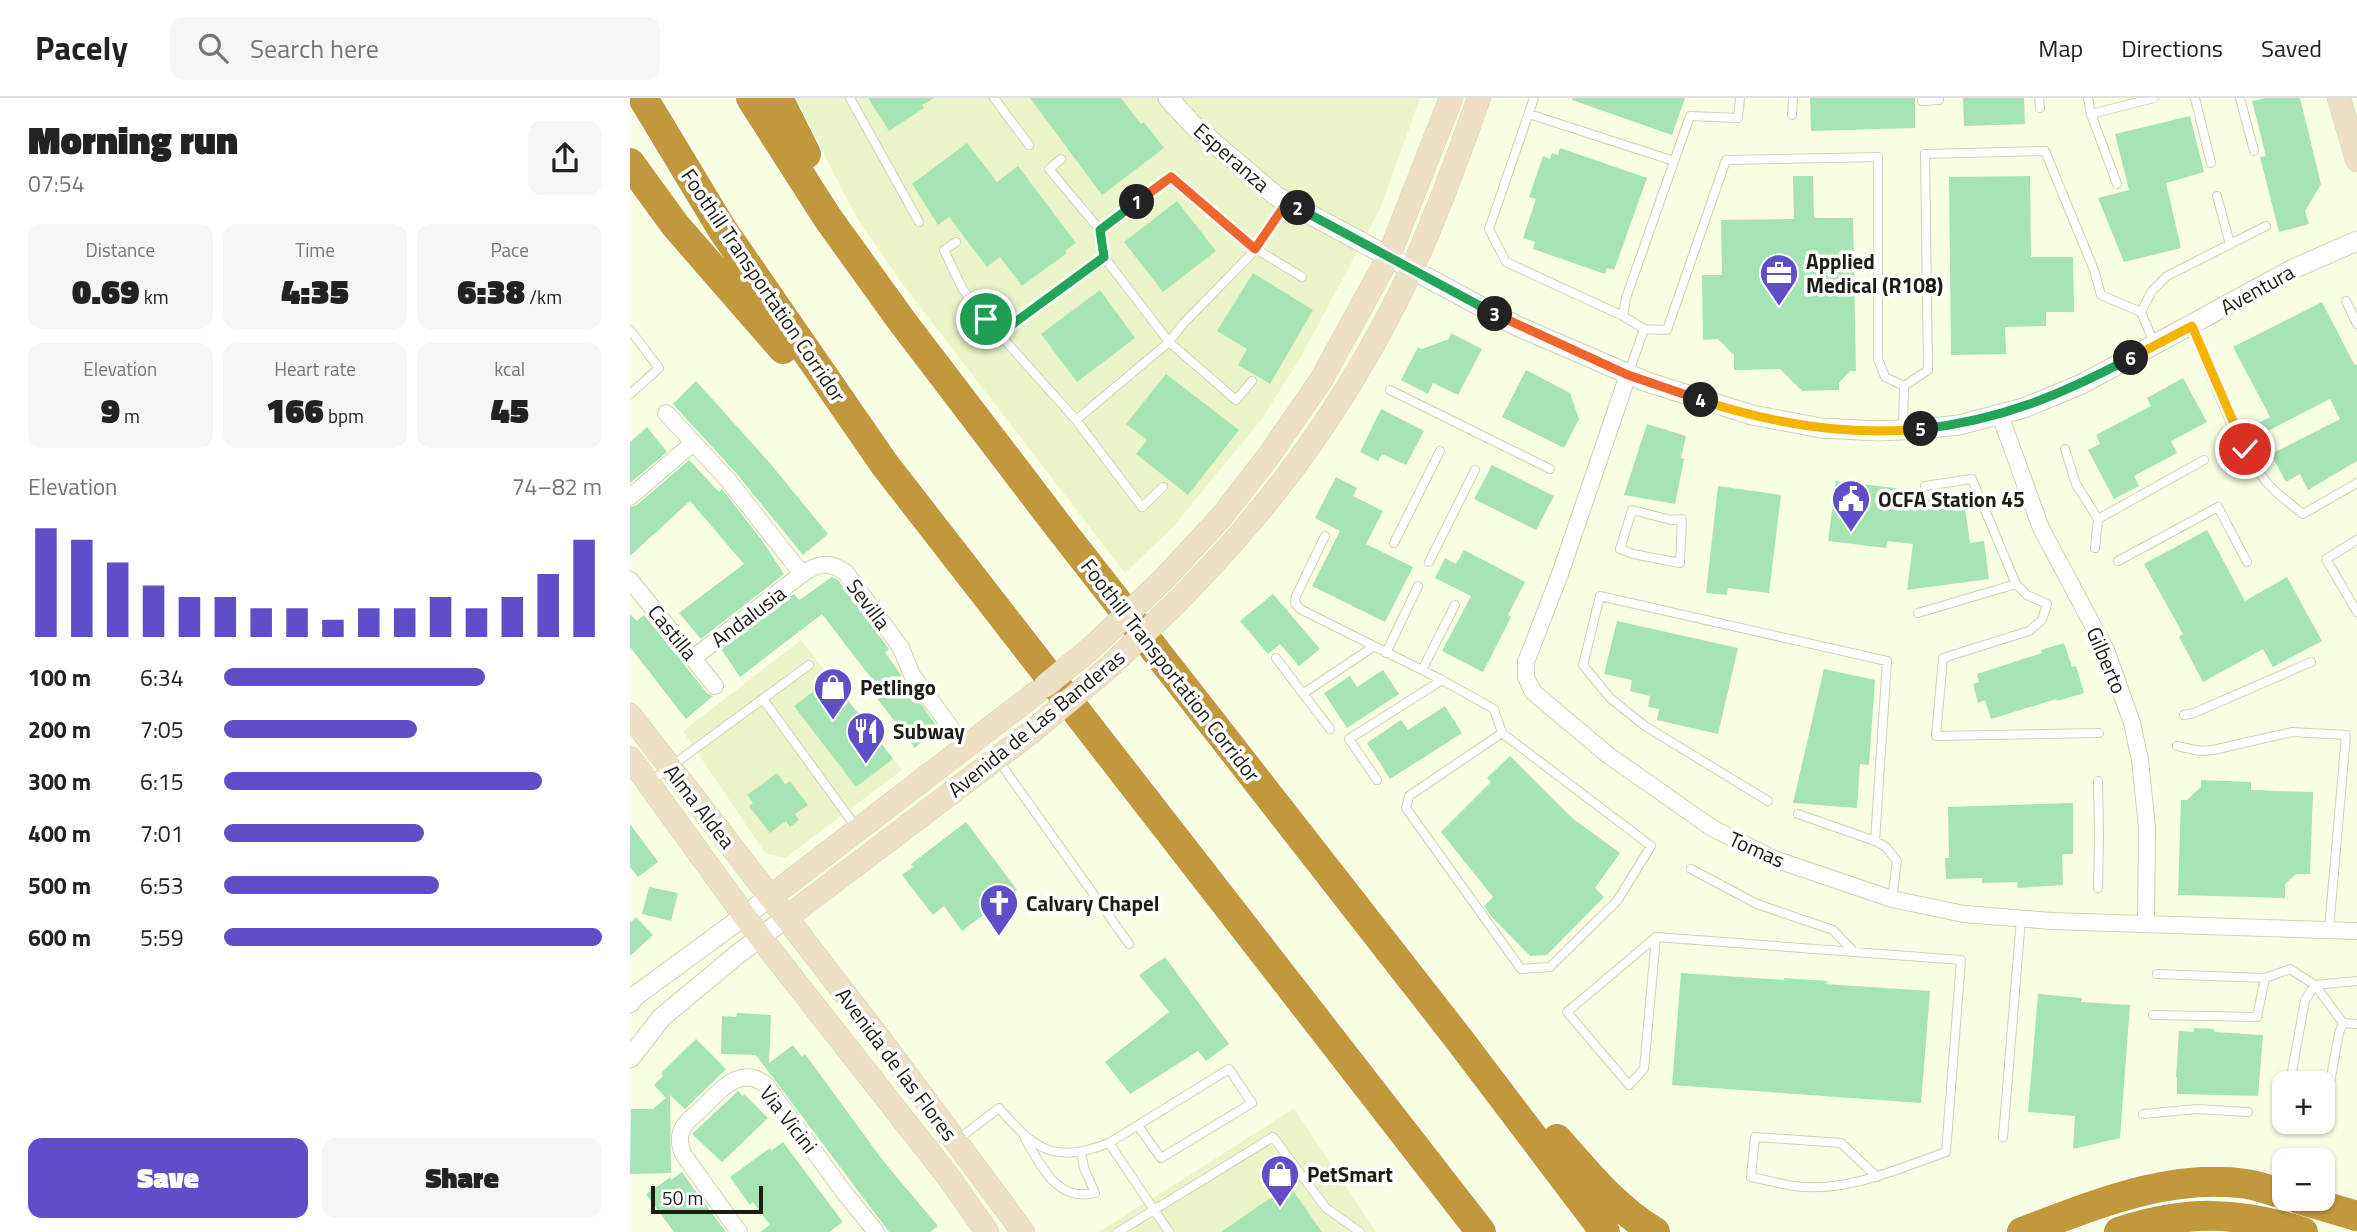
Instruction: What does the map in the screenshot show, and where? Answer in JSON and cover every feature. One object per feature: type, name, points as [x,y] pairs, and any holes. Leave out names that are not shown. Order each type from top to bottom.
[{"type":"highway","name":"Foothill Transportation Corridor","points":[[643,98],[722,229],[885,465],[1481,1232]]},
{"type":"highway","name":"Foothill Transportation Corridor","points":[[751,98],[827,217],[901,320],[1458,1038],[1605,1232]]},
{"type":"highway","points":[[778,98],[811,164],[827,217]]},
{"type":"highway","points":[[630,163],[675,225],[885,465]]},
{"type":"highway","points":[[1458,1038],[1491,1062],[1619,1206],[1656,1232]]},
{"type":"highway","points":[[1436,1174],[1443,1196],[1469,1232]]},
{"type":"highway","points":[[2022,1232],[2105,1201],[2177,1183],[2214,1182],[2249,1185],[2272,1191]]},
{"type":"highway","points":[[2335,1210],[2357,1216]]},
{"type":"highway","points":[[2119,1232],[2173,1218],[2206,1215],[2241,1216],[2303,1232]]},
{"type":"main road","name":"Avenida de Las Banderas","points":[[770,897],[1090,649],[1164,579],[1222,516],[1289,428],[1321,380],[1388,257],[1413,200],[1451,98]]},
{"type":"main road","name":"Avenida de Las Banderas","points":[[786,918],[1029,734],[1107,669],[1179,600],[1242,532],[1310,443],[1343,394],[1411,270],[1479,98]]},
{"type":"main road","points":[[2339,98],[2357,160]]},
{"type":"main road","name":"Alma Aldea","points":[[630,715],[770,897]]},
{"type":"main road","points":[[973,741],[997,757]]},
{"type":"main road","name":"Alma Aldea","points":[[630,758],[744,915]]},
{"type":"main road","name":"Avenida de las Flores","points":[[770,897],[889,1051],[1023,1232]]},
{"type":"main road","name":"Avenida de las Flores","points":[[744,915],[947,1175],[987,1232]]},
{"type":"street","name":"Esperanza","points":[[1168,98],[1194,126],[1276,195],[1411,270]]},
{"type":"street","name":"Aventura","points":[[1411,270],[1521,328],[1628,375],[1715,404],[1789,424],[1853,431],[1903,431],[1959,425],[2051,398],[2155,346],[2293,269],[2357,241]]},
{"type":"street","name":"Tomas","points":[[1628,375],[1560,574],[1526,662],[1526,677],[1533,692],[1608,755],[1712,828],[1774,859],[1892,899],[1964,914],[2021,919],[2357,931]]},
{"type":"street","points":[[666,412],[728,480],[802,574]]},
{"type":"street","name":"Gilberto","points":[[2000,415],[2040,528],[2106,650],[2132,723],[2140,760],[2147,828],[2146,923]]},
{"type":"street","points":[[630,497],[693,443]]},
{"type":"street","name":"Sevilla","points":[[802,574],[815,565],[826,564],[837,566],[846,573],[901,648],[912,674],[973,741]]},
{"type":"street","name":"Andalusia","points":[[693,658],[802,574]]},
{"type":"street","name":"Castilla","points":[[632,587],[715,686]]},
{"type":"street","name":"Avenida de Las Banderas","points":[[630,1003],[635,996],[770,897]]},
{"type":"street","name":"Avenida de Las Banderas","points":[[630,1058],[662,1017],[786,918]]},
{"type":"street","name":"Via Vicini","points":[[739,1232],[682,1154],[679,1143],[683,1127],[731,1081],[745,1076],[765,1085],[842,1191],[876,1232]]},
{"type":"lane","points":[[850,98],[919,222]]},
{"type":"lane","points":[[994,98],[1029,145]]},
{"type":"lane","points":[[1534,98],[1489,229],[1506,262],[1623,316],[1644,329],[1667,330],[1726,160],[1878,157],[1878,359],[1885,377],[1904,386]]},
{"type":"lane","points":[[1623,316],[1626,298],[1690,116],[1738,118],[1740,98]]},
{"type":"lane","points":[[1793,98],[1793,115]]},
{"type":"lane","points":[[1922,101],[1939,98]]},
{"type":"lane","points":[[2088,98],[2091,114],[2117,184]]},
{"type":"lane","points":[[2091,114],[2154,98]]},
{"type":"lane","points":[[2195,98],[2211,163]]},
{"type":"lane","points":[[2240,98],[2254,150]]},
{"type":"lane","points":[[1529,114],[1674,161]]},
{"type":"lane","points":[[1904,386],[1928,370],[1925,154],[2045,151],[2094,270],[2101,295],[2141,312],[2155,346]]},
{"type":"lane","points":[[1061,159],[1049,169],[1100,230],[1104,257],[1168,342],[1236,400],[1252,380]]},
{"type":"lane","points":[[1100,230],[1171,177],[1255,249],[1302,277]]},
{"type":"lane","points":[[2217,196],[2230,244]]},
{"type":"lane","points":[[1076,420],[1168,342],[1255,249],[1287,202]]},
{"type":"lane","points":[[2141,312],[2152,290],[2167,276],[2266,226]]},
{"type":"lane","points":[[956,242],[944,250],[962,288],[1076,420],[1142,507],[1163,487]]},
{"type":"lane","points":[[999,334],[1104,257]]},
{"type":"lane","points":[[2346,301],[2357,324]]},
{"type":"lane","points":[[2192,326],[2235,430],[2269,485],[2303,514],[2357,483]]},
{"type":"lane","points":[[1628,375],[1644,329]]},
{"type":"lane","points":[[630,330],[659,368],[630,394]]},
{"type":"lane","points":[[1903,431],[1904,386]]},
{"type":"lane","points":[[1390,390],[1550,469]]},
{"type":"lane","points":[[2065,449],[2076,484],[2098,519],[2095,548]]},
{"type":"lane","points":[[1394,542],[1440,451]]},
{"type":"lane","points":[[2098,519],[2204,460]]},
{"type":"lane","points":[[1429,562],[1475,470]]},
{"type":"lane","points":[[1925,486],[1972,479],[2016,584],[2027,595],[2047,604],[2042,620],[2029,631],[1943,658],[1936,736],[2099,733]]},
{"type":"lane","points":[[2118,561],[2218,507],[2247,562]]},
{"type":"lane","points":[[1632,510],[1671,520],[1682,519],[1680,563],[1620,549],[1632,510]]},
{"type":"lane","points":[[1325,536],[1296,596],[1295,603],[1300,609],[1494,709],[1502,733],[1651,846],[1617,901],[1550,967],[1521,968],[1406,808],[1409,796],[1502,733]]},
{"type":"lane","points":[[2357,540],[2326,559],[2357,612]]},
{"type":"lane","points":[[1918,613],[2016,584]]},
{"type":"lane","points":[[1386,653],[1418,586]]},
{"type":"lane","points":[[1768,801],[1645,726],[1610,698],[1596,681],[1583,665],[1600,596],[1886,661],[1875,841]]},
{"type":"lane","points":[[1422,670],[1455,605]]},
{"type":"lane","points":[[1304,692],[1373,646]]},
{"type":"lane","points":[[1276,658],[1330,729]]},
{"type":"lane","points":[[2184,715],[2311,662]]},
{"type":"lane","points":[[648,782],[809,665]]},
{"type":"lane","points":[[1377,780],[1349,739],[1442,680]]},
{"type":"lane","points":[[763,699],[858,830]]},
{"type":"lane","points":[[2177,746],[2200,751],[2213,750],[2292,732],[2346,735],[2329,929]]},
{"type":"lane","points":[[997,757],[1129,944]]},
{"type":"lane","points":[[2098,781],[2098,888]]},
{"type":"lane","points":[[1798,814],[1886,847],[1898,861],[1892,899]]},
{"type":"lane","points":[[1691,869],[1757,904],[1833,930],[1852,950]]},
{"type":"lane","points":[[2003,1136],[2021,919]]},
{"type":"lane","points":[[1656,937],[1644,1069],[1629,1085],[1567,1012],[1656,937],[1961,960],[1946,1152],[1877,1177],[1836,1186],[1796,1186],[1751,1177],[1755,1137],[1841,1143],[1877,1177]]},
{"type":"lane","points":[[2157,974],[2265,978],[2290,969],[2315,985],[2343,1023],[2357,1024]]},
{"type":"lane","points":[[2153,1014],[2257,1017],[2265,978]]},
{"type":"lane","points":[[2315,985],[2357,981]]},
{"type":"lane","points":[[2292,1071],[2305,1000],[2315,985]]},
{"type":"lane","points":[[2332,1071],[2343,1023]]},
{"type":"lane","points":[[1023,1136],[1042,1149],[1068,1153],[1081,1152],[1109,1143],[1229,1069],[1252,1103],[1161,1158],[1139,1126]]},
{"type":"lane","points":[[955,1141],[999,1108],[1023,1136],[1052,1182],[1061,1189],[1085,1195],[1095,1192],[1084,1168],[1081,1152]]},
{"type":"lane","points":[[2144,1114],[2197,1109],[2248,1112]]},
{"type":"lane","points":[[1118,1232],[1273,1137],[1326,1208],[1360,1232]]},
{"type":"lane","points":[[1109,1143],[1168,1232]]},
{"type":"shaded area","points":[[794,98],[1420,98],[1380,209],[1301,357],[1261,420],[1173,527],[1125,573],[901,282],[856,216]]},
{"type":"shaded area","points":[[801,640],[902,770],[785,858],[765,853],[683,731]]},
{"type":"shaded area","points":[[1294,1108],[1376,1232],[1098,1232],[1204,1166]]},
{"type":"building","points":[[868,98],[934,98],[922,105],[924,108],[889,131]]},
{"type":"building","points":[[1030,98],[1121,98],[1164,148],[1102,195]]},
{"type":"building","points":[[1685,98],[1672,135],[1572,100]]},
{"type":"building","points":[[1810,98],[1915,98],[1915,128],[1811,131]]},
{"type":"building","points":[[1963,98],[2024,98],[2025,124],[1964,126]]},
{"type":"building","points":[[2266,98],[2300,98],[2321,184],[2305,211],[2309,224],[2279,232],[2260,157],[2266,156],[2252,101]]},
{"type":"building","points":[[2190,116],[2204,172],[2166,183],[2181,248],[2124,262],[2098,198],[2129,190],[2115,134]]},
{"type":"building","points":[[967,143],[997,182],[1018,166],[1076,243],[1065,251],[1067,253],[1022,286],[1000,257],[987,267],[949,217],[938,225],[912,184]]},
{"type":"building","points":[[1560,148],[1647,178],[1614,270],[1607,268],[1605,274],[1533,249],[1535,242],[1523,238],[1536,199],[1529,197],[1543,156],[1550,159],[1552,153],[1558,155]]},
{"type":"building","name":"Applied Medical (R108)","points":[[1793,176],[1813,176],[1814,218],[1853,218],[1856,371],[1850,371],[1839,383],[1839,390],[1802,391],[1780,369],[1734,370],[1734,355],[1718,339],[1703,340],[1702,275],[1722,275],[1721,220],[1794,219]]},
{"type":"building","points":[[2030,176],[2031,257],[2073,257],[2074,312],[2046,312],[2046,326],[2005,327],[2006,354],[1951,355],[1949,177]]},
{"type":"building","points":[[1177,201],[1216,251],[1163,292],[1124,242]]},
{"type":"building","points":[[1253,273],[1313,310],[1270,384],[1238,365],[1247,349],[1217,331]]},
{"type":"building","points":[[1100,290],[1135,338],[1077,382],[1041,334]]},
{"type":"building","points":[[2322,302],[2354,364],[2357,365],[2357,461],[2308,490],[2300,474],[2286,482],[2271,454],[2340,419],[2330,399],[2258,436],[2253,426],[2270,417],[2233,347]]},
{"type":"building","points":[[1451,333],[1482,349],[1458,395],[1433,383],[1428,394],[1401,380],[1418,347],[1422,349],[1449,339]]},
{"type":"building","points":[[1526,370],[1570,393],[1579,419],[1564,448],[1502,417]]},
{"type":"building","points":[[1166,374],[1239,430],[1188,495],[1136,454],[1147,440],[1126,424]]},
{"type":"building","points":[[2183,378],[2207,422],[2171,441],[2177,453],[2134,476],[2139,486],[2114,499],[2088,450],[2100,444],[2096,435],[2151,406],[2147,398]]},
{"type":"building","points":[[696,381],[768,461],[828,534],[803,555],[736,473],[673,404]]},
{"type":"building","points":[[1381,409],[1424,431],[1406,465],[1382,454],[1378,461],[1360,452]]},
{"type":"building","points":[[1647,424],[1686,436],[1675,504],[1624,495]]},
{"type":"building","points":[[647,427],[667,452],[630,483],[630,442]]},
{"type":"building","points":[[689,460],[719,492],[722,489],[784,574],[701,639],[679,613],[744,564],[690,501],[630,556],[630,507],[637,505]]},
{"type":"building","points":[[1492,465],[1554,496],[1536,530],[1474,499]]},
{"type":"building","points":[[1336,477],[1357,488],[1353,496],[1383,511],[1366,544],[1413,567],[1385,622],[1312,586],[1340,531],[1315,518]]},
{"type":"building","points":[[1836,481],[1911,490],[1910,502],[1949,496],[1951,510],[1965,508],[1970,543],[1984,541],[1989,579],[1907,590],[1913,544],[1887,541],[1886,548],[1828,541]]},
{"type":"building","points":[[1718,486],[1781,495],[1769,593],[1728,588],[1727,595],[1706,593]]},
{"type":"building","points":[[2207,530],[2245,601],[2287,577],[2322,641],[2273,667],[2263,649],[2203,682],[2179,637],[2183,634],[2144,564]]},
{"type":"building","points":[[1464,550],[1525,582],[1508,615],[1511,617],[1483,672],[1442,651],[1471,596],[1435,578],[1445,558],[1456,564]]},
{"type":"building","points":[[832,577],[838,580],[889,649],[885,652],[938,728],[915,748],[866,684],[872,679],[822,614],[740,677],[721,649],[794,594],[799,600]]},
{"type":"building","points":[[1273,594],[1320,649],[1299,666],[1280,644],[1268,654],[1240,621]]},
{"type":"building","points":[[630,614],[637,621],[644,615],[707,693],[713,696],[686,719],[630,647]]},
{"type":"building","points":[[1617,621],[1738,648],[1718,734],[1657,720],[1659,709],[1648,707],[1650,696],[1630,691],[1632,680],[1604,674]]},
{"type":"building","points":[[2064,643],[2072,667],[2076,666],[2084,693],[1991,719],[1985,700],[1978,703],[1973,684],[1979,682],[1977,674]]},
{"type":"building","points":[[1824,669],[1875,680],[1869,765],[1860,764],[1857,808],[1793,803]]},
{"type":"building","points":[[1383,670],[1399,694],[1347,728],[1324,693],[1350,676],[1357,687]]},
{"type":"building","points":[[831,678],[893,759],[856,787],[794,706]]},
{"type":"building","points":[[1445,706],[1462,733],[1390,779],[1367,743],[1401,720],[1408,730]]},
{"type":"building","points":[[1510,756],[1572,818],[1620,853],[1595,888],[1604,897],[1547,955],[1530,956],[1492,917],[1484,906],[1493,897],[1441,832],[1491,782],[1487,778]]},
{"type":"building","points":[[777,773],[785,784],[790,781],[808,805],[795,814],[799,820],[790,827],[786,821],[770,833],[749,806],[753,803],[747,795]]},
{"type":"building","points":[[2201,780],[2251,782],[2251,790],[2313,792],[2310,874],[2296,874],[2285,884],[2285,898],[2178,895],[2181,800],[2187,800],[2201,787]]},
{"type":"building","points":[[2073,803],[2073,854],[2062,854],[2063,885],[2018,888],[2017,882],[1982,883],[1982,878],[1946,879],[1945,858],[1949,858],[1948,807]]},
{"type":"building","points":[[966,822],[1017,890],[962,931],[944,906],[933,915],[902,875],[913,867],[911,864]]},
{"type":"building","points":[[630,824],[658,862],[638,877],[630,867]]},
{"type":"building","points":[[649,887],[678,893],[671,921],[642,914]]},
{"type":"building","points":[[636,917],[653,935],[630,956],[630,923]]},
{"type":"building","points":[[1165,957],[1229,1044],[1206,1061],[1198,1051],[1130,1094],[1105,1062],[1169,1012],[1139,975]]},
{"type":"building","points":[[1681,973],[1827,981],[1826,984],[1930,991],[1921,1103],[1672,1085]]},
{"type":"building","points":[[2038,994],[2082,998],[2081,1002],[2130,1005],[2120,1138],[2073,1149],[2075,1116],[2028,1112]]},
{"type":"building","points":[[737,1013],[771,1015],[769,1063],[793,1045],[802,1057],[805,1054],[884,1162],[938,1226],[930,1232],[889,1232],[756,1055],[721,1054],[722,1016],[736,1017]]},
{"type":"building","points":[[2194,1028],[2263,1035],[2258,1096],[2177,1094],[2179,1031],[2194,1032]]},
{"type":"building","points":[[696,1039],[726,1069],[685,1109],[670,1095],[671,1173],[630,1174],[631,1109],[653,1109],[666,1098],[654,1085],[663,1076],[661,1073]]},
{"type":"building","points":[[738,1091],[768,1118],[722,1162],[692,1134]]},
{"type":"building","points":[[783,1142],[843,1222],[829,1232],[760,1232],[770,1225],[753,1202],[750,1205],[730,1177],[770,1148],[771,1151]]},
{"type":"building","points":[[682,1172],[726,1232],[674,1232],[646,1194]]},
{"type":"building","name":"PetSmart","points":[[1289,1185],[1322,1232],[1221,1232]]},
{"type":"place","name":"Applied Medical (R108)","points":[[1779,307]]},
{"type":"place","name":"OCFA Station 45","points":[[1851,533]]},
{"type":"place","name":"Petlingo","points":[[833,721]]},
{"type":"place","name":"Subway","points":[[866,765]]},
{"type":"place","name":"Calvary Chapel","points":[[999,937]]},
{"type":"place","name":"PetSmart","points":[[1280,1208]]},
{"type":"route","points":[[986,319],[999,334],[1104,257],[1100,230],[1171,177],[1255,249],[1287,202],[1517,326],[1558,345],[1647,382],[1789,424],[1853,431],[1903,431],[1959,425],[2051,398],[2192,326],[2245,449]]}]
